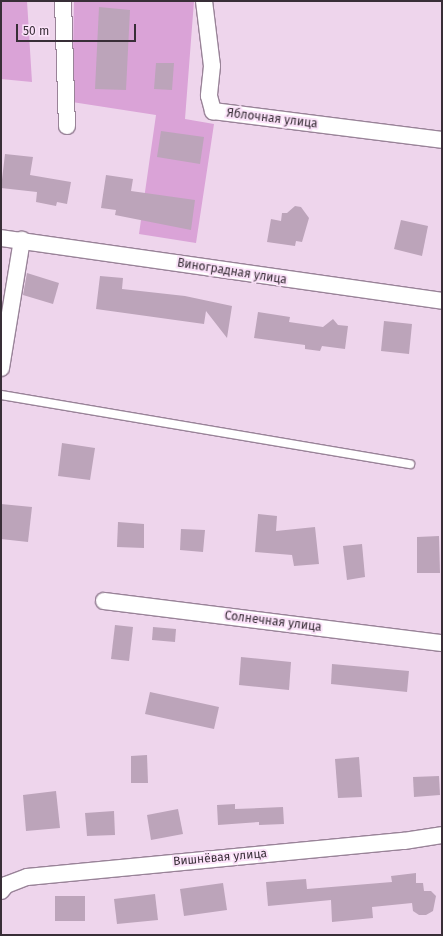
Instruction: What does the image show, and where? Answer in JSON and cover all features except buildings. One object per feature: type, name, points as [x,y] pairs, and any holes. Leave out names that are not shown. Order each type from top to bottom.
[{"type":"street","points":[[63,1],[67,126]]},
{"type":"street","name":"Яблочная улица","points":[[204,1],[212,66],[209,96],[213,111],[442,140]]},
{"type":"street","name":"Виноградная улица","points":[[1,238],[442,301]]},
{"type":"street","points":[[1,368],[22,240]]},
{"type":"street","name":"Солнечная улица","points":[[104,601],[442,643]]},
{"type":"street","name":"Вишнёвая улица","points":[[1,891],[6,885],[27,877],[396,842],[442,835]]},
{"type":"lane","points":[[1,395],[410,464]]},
{"type":"shaded area","points":[[1,1],[27,1],[32,82],[1,79]]},
{"type":"shaded area","points":[[74,1],[194,1],[185,119],[214,124],[196,243],[139,234],[156,115],[72,102]]}]
